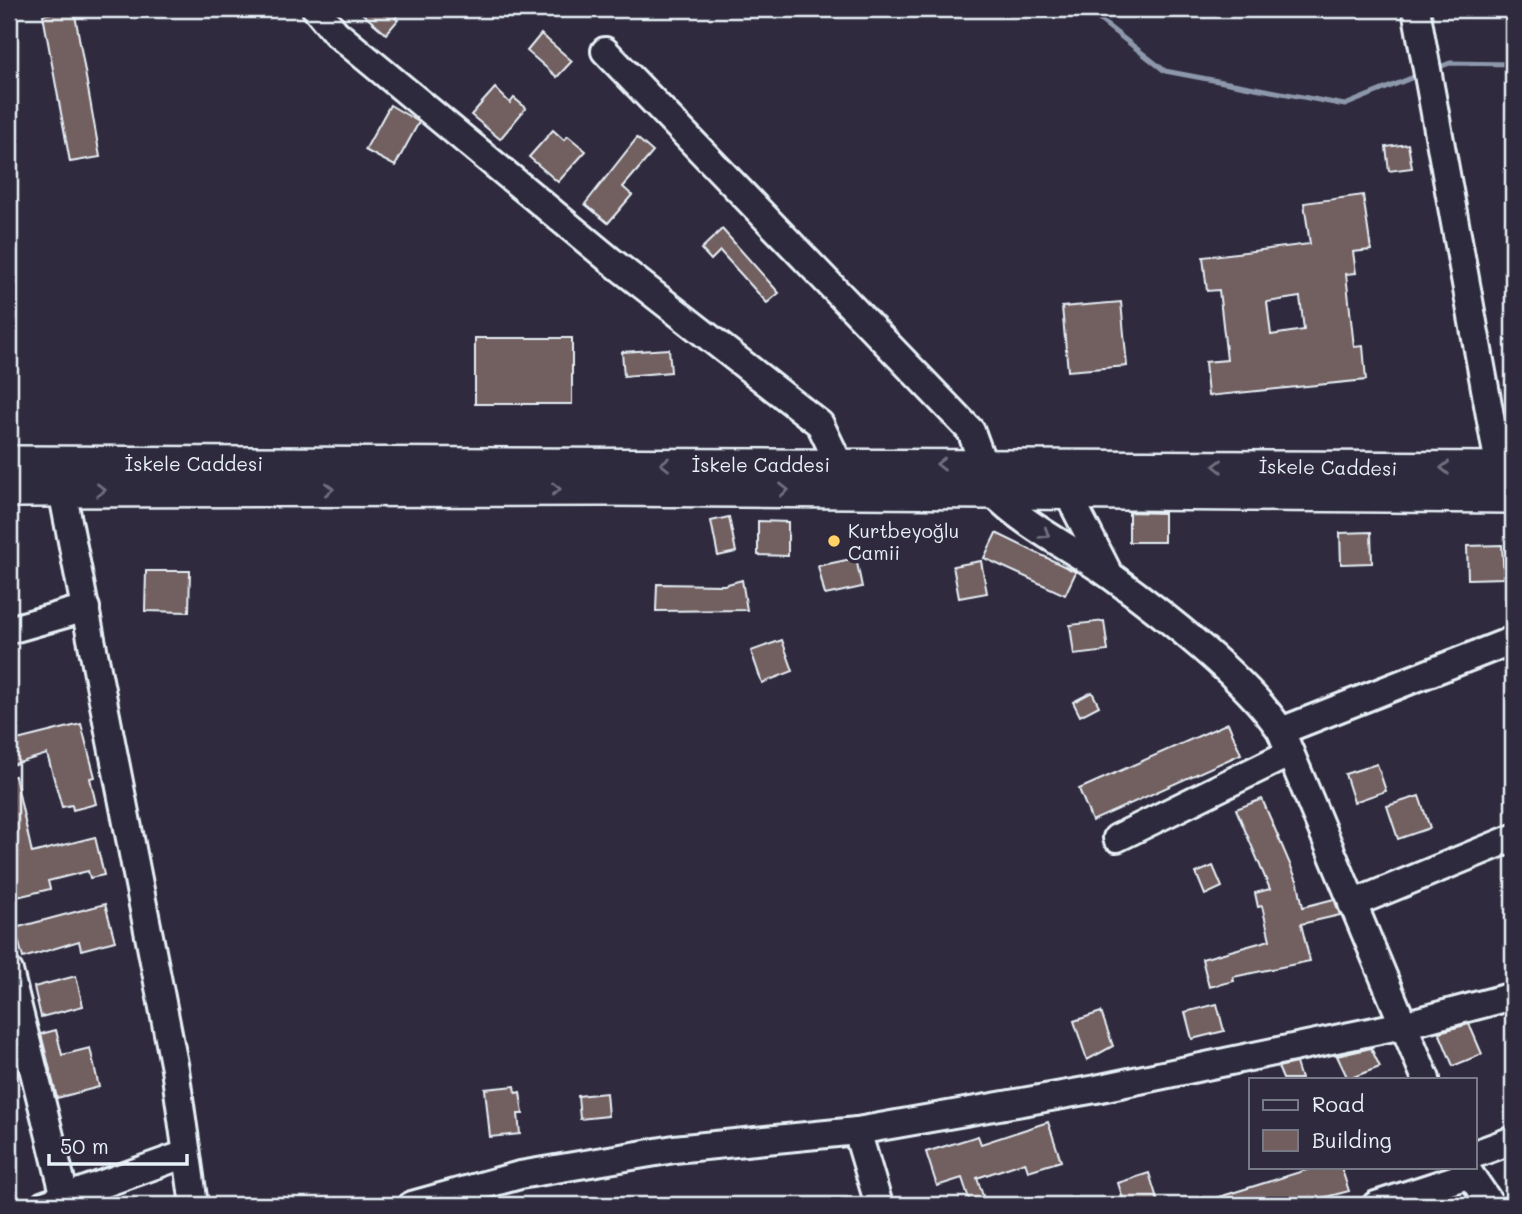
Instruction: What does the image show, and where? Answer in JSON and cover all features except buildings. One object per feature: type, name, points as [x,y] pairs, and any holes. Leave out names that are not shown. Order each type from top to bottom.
[{"type":"main road","name":"İskele Caddesi","points":[[9,463],[61,476],[839,464],[988,478],[1508,482]]},
{"type":"main road","points":[[9,490],[61,476],[604,489],[988,478],[1067,492],[1508,482]]},
{"type":"street","points":[[316,9],[336,33],[610,260],[820,424],[839,464]]},
{"type":"street","points":[[1416,9],[1508,482]]},
{"type":"street","points":[[605,51],[971,431],[988,478],[1014,515],[1110,575],[1204,652],[1265,708],[1285,742],[1426,1078]]},
{"type":"street","points":[[61,476],[175,1069],[194,1205]]},
{"type":"street","points":[[1067,492],[1110,575]]},
{"type":"street","points":[[9,630],[86,608]]},
{"type":"street","points":[[1117,838],[1285,742],[1513,640]]},
{"type":"street","points":[[1352,904],[1513,838]]},
{"type":"street","points":[[9,971],[54,1201],[186,1154]]},
{"type":"street","points":[[412,1205],[520,1175],[674,1149],[857,1131],[1096,1090],[1403,1026],[1513,996]]},
{"type":"street","points":[[857,1131],[879,1205]]},
{"type":"street","points":[[1476,1161],[1513,1140]]},
{"type":"street","points":[[1376,1205],[1462,1168]]},
{"type":"street","points":[[1471,1168],[1491,1205]]},
{"type":"waterway","points":[[902,9],[914,15],[936,9]]},
{"type":"waterway","points":[[1086,9],[1165,71],[1345,105],[1421,74]]},
{"type":"waterway","points":[[1434,69],[1450,63],[1513,64]]},
{"type":"place","name":"Kurtbeyoğlu Camii","points":[[834,541]]}]
